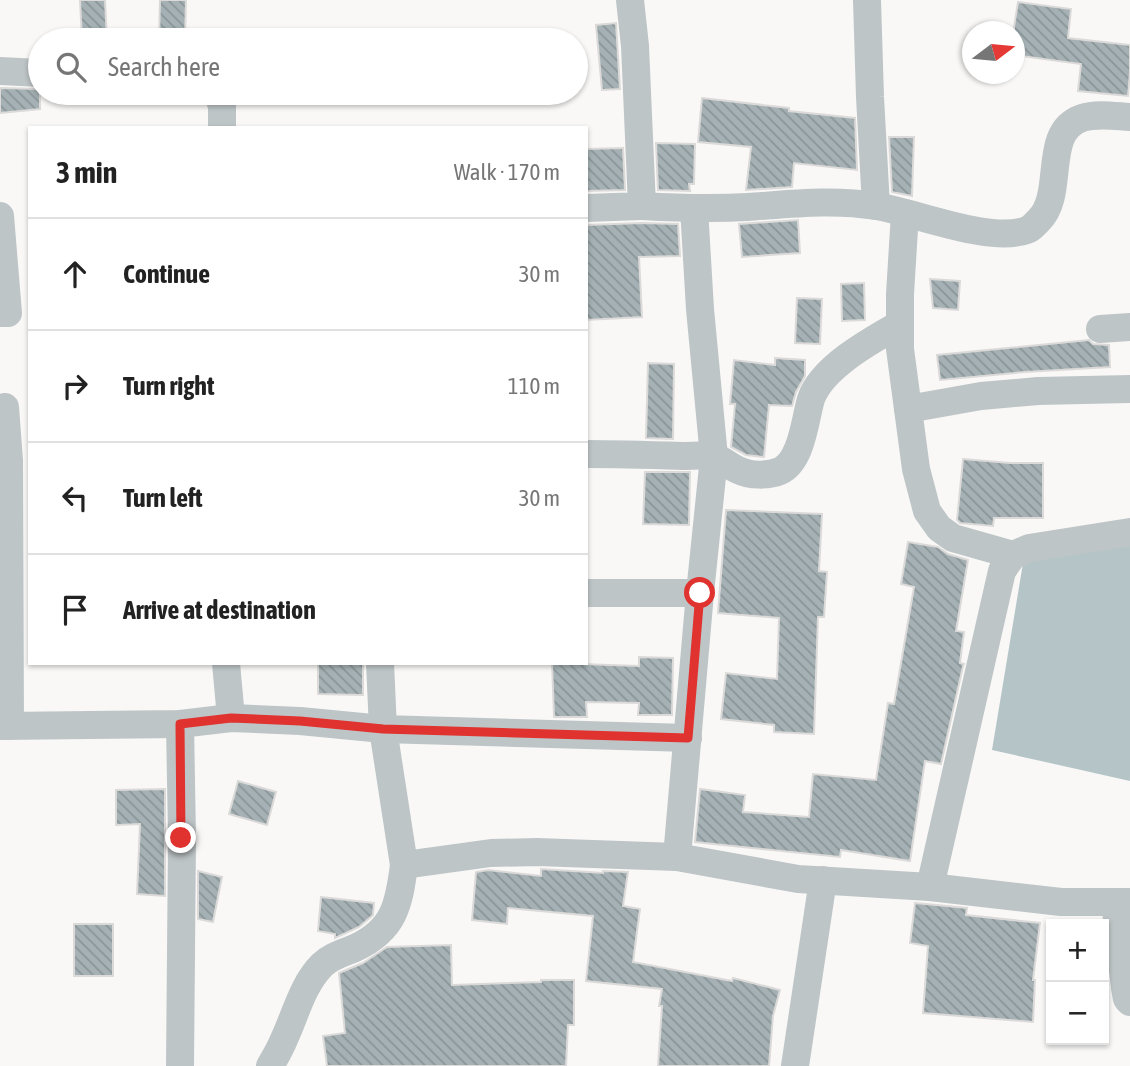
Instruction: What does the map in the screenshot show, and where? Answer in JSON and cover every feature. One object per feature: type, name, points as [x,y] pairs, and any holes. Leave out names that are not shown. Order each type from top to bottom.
[{"type":"street","points":[[631,0],[642,206]]},
{"type":"street","points":[[867,0],[876,206]]},
{"type":"street","points":[[0,71],[28,72]]},
{"type":"street","points":[[221,105],[222,126]]},
{"type":"street","points":[[588,208],[746,207],[827,201],[876,206],[988,233],[1013,233],[1029,230],[1042,217],[1051,199],[1059,141],[1067,126],[1081,118],[1096,115],[1130,117]]},
{"type":"street","points":[[677,857],[714,457],[700,309],[694,208]]},
{"type":"street","points":[[905,213],[900,349],[916,470],[927,511],[939,528],[953,538],[1013,555]]},
{"type":"street","points":[[0,216],[8,313],[0,313]]},
{"type":"street","points":[[588,454],[714,457],[741,471],[759,475],[779,471],[790,464],[812,398],[822,381],[861,347],[900,324]]},
{"type":"street","points":[[1100,329],[1130,327]]},
{"type":"street","points":[[908,408],[981,396],[1038,391],[1130,389]]},
{"type":"street","points":[[5,407],[9,461],[5,726],[180,724],[231,718],[383,729],[688,738]]},
{"type":"street","points":[[930,887],[1002,571],[1013,555],[1029,548],[1130,532]]},
{"type":"street","points":[[588,593],[700,593]]},
{"type":"street","points":[[226,665],[231,718]]},
{"type":"street","points":[[271,1066],[304,993],[321,966],[333,956],[373,940],[394,916],[404,865],[383,729],[380,665]]},
{"type":"street","points":[[180,724],[180,1066]]},
{"type":"street","points":[[404,865],[502,853],[677,857],[798,879],[930,887],[1061,902],[1123,902],[1125,988],[1130,1002]]},
{"type":"street","points":[[795,1066],[823,880]]},
{"type":"shaded area","points":[[1130,542],[1130,781],[992,750],[1025,551]]},
{"type":"building","points":[[80,0],[105,0],[106,28],[81,28]]},
{"type":"building","points":[[160,0],[186,0],[185,28],[159,28]]},
{"type":"building","points":[[1018,2],[1071,9],[1068,38],[1130,45],[1128,96],[1078,91],[1081,64],[1025,56],[1025,21],[1015,21]]},
{"type":"building","points":[[616,23],[620,89],[602,90],[596,25]]},
{"type":"building","points":[[0,88],[28,89],[28,105],[40,105],[40,109],[0,113]]},
{"type":"building","points":[[702,98],[855,118],[857,170],[794,163],[792,187],[746,190],[751,147],[698,142]]},
{"type":"building","points":[[889,137],[914,137],[912,196],[892,192]]},
{"type":"building","points":[[656,143],[695,144],[694,184],[689,184],[690,191],[658,190]]},
{"type":"building","points":[[623,148],[625,190],[588,191],[588,149]]},
{"type":"building","points":[[798,220],[800,253],[742,257],[739,224]]},
{"type":"building","points":[[678,224],[680,256],[639,257],[642,317],[588,320],[588,225]]},
{"type":"building","points":[[930,279],[960,281],[958,310],[933,308]]},
{"type":"building","points":[[864,283],[865,320],[842,321],[841,284]]},
{"type":"building","points":[[797,298],[822,299],[820,344],[795,343]]},
{"type":"building","points":[[1089,340],[1093,344],[1109,345],[1110,367],[940,380],[937,355]]},
{"type":"building","points":[[775,358],[805,360],[805,376],[792,406],[769,405],[764,457],[746,455],[731,447],[735,404],[730,404],[734,360],[775,365]]},
{"type":"building","points":[[648,363],[674,364],[673,439],[646,438]]},
{"type":"building","points":[[963,459],[1043,463],[1043,518],[994,518],[993,526],[960,523],[957,520]]},
{"type":"building","points":[[645,472],[690,472],[689,525],[643,524]]},
{"type":"building","points":[[726,510],[822,514],[819,571],[827,572],[824,617],[818,617],[814,734],[774,732],[774,725],[721,719],[726,673],[777,679],[779,618],[718,613]]},
{"type":"building","points":[[908,542],[938,547],[948,554],[968,560],[956,631],[964,632],[960,663],[964,664],[941,764],[925,761],[910,861],[841,850],[840,857],[695,842],[700,789],[745,795],[743,812],[809,817],[813,774],[876,780],[888,703],[894,704],[914,587],[901,584]]},
{"type":"building","points":[[639,657],[673,658],[672,715],[638,715],[639,703],[586,702],[587,717],[554,717],[552,665],[639,666]]},
{"type":"building","points":[[318,665],[363,665],[363,695],[318,694]]},
{"type":"building","points":[[238,781],[276,792],[267,825],[229,814]]},
{"type":"building","points":[[165,789],[165,896],[137,894],[140,824],[116,825],[116,790]]},
{"type":"building","points":[[541,869],[628,872],[623,906],[640,909],[633,962],[732,981],[733,978],[780,990],[773,1016],[769,1066],[658,1066],[662,1006],[659,1006],[662,989],[586,981],[593,916],[508,908],[507,924],[472,920],[476,872],[488,870],[541,876]]},
{"type":"building","points":[[198,871],[222,877],[213,922],[198,919]]},
{"type":"building","points":[[321,897],[374,903],[373,915],[359,927],[335,938],[335,934],[318,931]]},
{"type":"building","points":[[915,903],[967,908],[966,915],[1040,923],[1033,980],[1033,1022],[923,1013],[928,946],[910,943]]},
{"type":"building","points":[[74,924],[113,924],[113,976],[74,976]]},
{"type":"building","points":[[451,945],[452,985],[574,980],[574,1025],[568,1025],[566,1066],[327,1066],[323,1036],[345,1033],[339,973],[363,963],[387,947]]},
{"type":"route","points":[[181,838],[180,724],[231,718],[383,729],[688,738],[700,593]]}]
